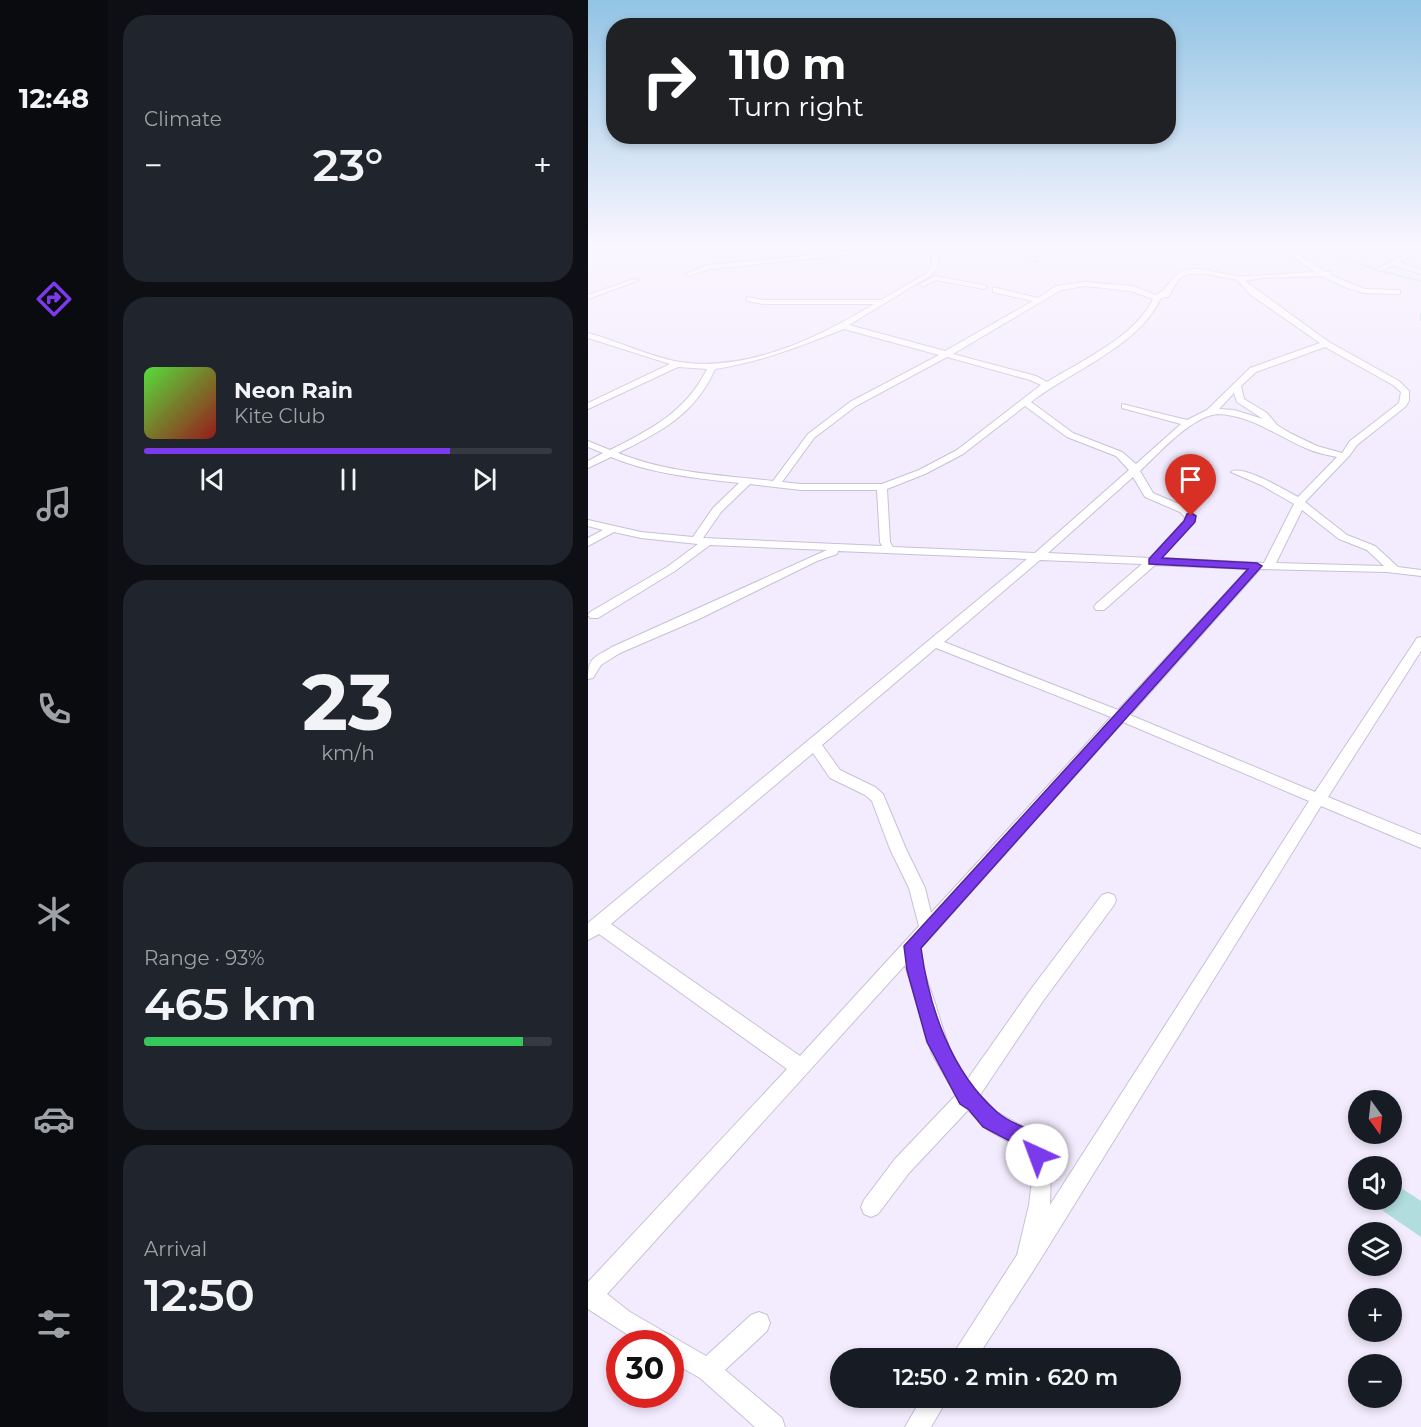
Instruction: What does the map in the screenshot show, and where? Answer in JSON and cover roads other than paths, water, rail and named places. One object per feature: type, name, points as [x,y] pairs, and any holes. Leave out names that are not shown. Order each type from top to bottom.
[{"type":"street","points":[[588,335],[677,364],[712,367],[744,362],[784,350],[843,326],[864,314]]},
{"type":"street","points":[[776,483],[811,436],[853,404],[987,332],[1016,314]]},
{"type":"street","points":[[588,444],[637,464],[678,473],[801,487],[883,487],[922,472],[960,452],[1027,403],[1047,385],[1095,356],[1151,314]]},
{"type":"street","points":[[640,1330],[589,1296],[801,1068],[1121,716],[1263,566],[1303,497],[1349,450],[1353,443],[1405,400],[1406,391],[1389,378],[1326,344],[1282,314]]},
{"type":"street","points":[[843,326],[1033,378],[1047,385]]},
{"type":"street","points":[[801,1068],[593,928],[1037,557],[1188,423],[1210,412],[1253,370],[1326,344]]},
{"type":"street","points":[[588,406],[677,364]]},
{"type":"street","points":[[588,465],[681,415],[707,384],[712,367]]},
{"type":"street","points":[[1237,386],[1240,400],[1264,415],[1274,427]]},
{"type":"street","points":[[1027,403],[1070,435],[1119,454],[1135,471],[1152,497],[1184,510],[1191,516],[1189,522],[1153,561],[1100,607]]},
{"type":"street","points":[[1125,406],[1188,423]]},
{"type":"street","points":[[1210,412],[1252,418],[1308,446],[1343,456]]},
{"type":"street","points":[[1236,472],[1265,483],[1300,503],[1344,537],[1371,548],[1395,570]]},
{"type":"street","points":[[594,615],[677,565],[702,541],[717,510],[746,482]]},
{"type":"street","points":[[883,487],[881,492],[885,542],[889,549]]},
{"type":"street","points":[[588,523],[641,535],[702,541],[839,549],[889,549],[1037,557],[1395,570],[1421,573]]},
{"type":"street","points":[[588,543],[612,529]]},
{"type":"street","points":[[588,675],[596,662],[616,650],[696,616],[813,559],[839,549]]},
{"type":"street","points":[[969,1348],[1421,641]]},
{"type":"street","points":[[935,643],[1121,716],[1421,842]]},
{"type":"street","points":[[814,744],[835,774],[870,791],[878,798],[898,849],[917,888],[928,928]]},
{"type":"street","points":[[871,1207],[902,1166],[967,1097],[1042,988],[1108,900]]},
{"type":"street","points":[[912,946],[915,970],[937,1042],[967,1097],[976,1103],[990,1120],[1026,1139],[1037,1155],[1042,1185],[1027,1260]]},
{"type":"street","points":[[708,1370],[759,1323]]},
{"type":"street","points":[[684,1356],[708,1370],[773,1427]]},
{"type":"street","points":[[916,1427],[929,1408]]},
{"type":"waterway","points":[[1421,314],[1421,320]]}]
